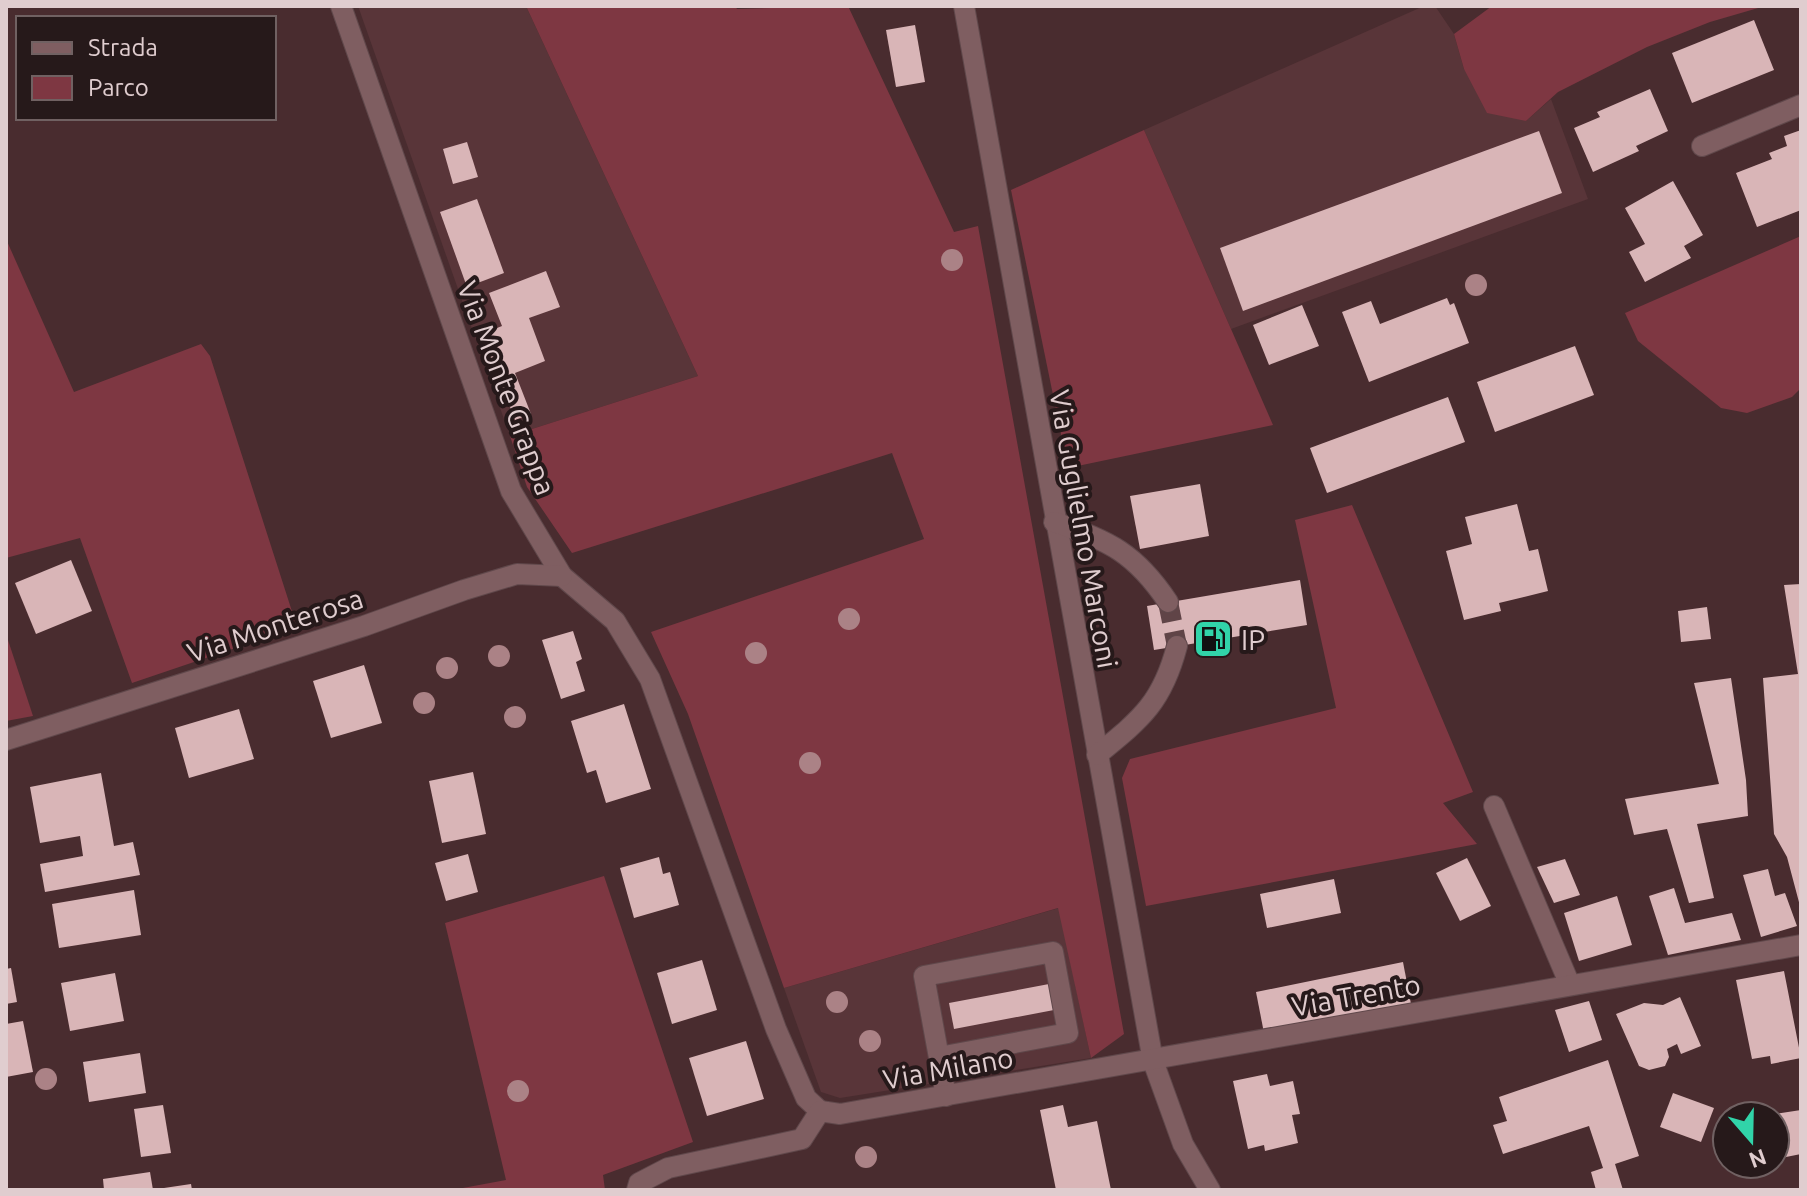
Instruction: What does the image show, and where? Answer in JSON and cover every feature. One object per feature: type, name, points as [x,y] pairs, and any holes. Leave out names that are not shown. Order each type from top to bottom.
[{"type":"street","name":"Via Monte Grappa","points":[[341,6],[511,491],[562,576],[615,621],[650,679],[776,1029],[806,1098],[820,1111]]},
{"type":"street","name":"Via Guglielmo Marconi","points":[[964,6],[1054,522],[1153,1061]]},
{"type":"street","points":[[1702,146],[1801,105]]},
{"type":"street","points":[[1054,522],[1101,537],[1131,557],[1150,575],[1168,602]]},
{"type":"street","name":"Via Monterosa","points":[[6,740],[517,574],[562,576]]},
{"type":"street","points":[[1097,755],[1141,719],[1168,682],[1177,646]]},
{"type":"street","points":[[1494,806],[1570,985]]},
{"type":"street","name":"Via Trento","points":[[1153,1061],[1801,945]]},
{"type":"street","points":[[939,1057],[1068,1033],[1053,952],[924,976],[946,1096]]},
{"type":"street","points":[[1153,1061],[1183,1144],[1210,1190]]},
{"type":"street","name":"Via Milano","points":[[820,1111],[840,1114],[1153,1061]]},
{"type":"street","points":[[637,1190],[639,1183],[668,1168],[802,1139],[820,1111]]},
{"type":"shaded area","points":[[358,6],[526,6],[698,376],[510,436]]},
{"type":"shaded area","points":[[1424,6],[1435,6],[1454,34],[1464,69],[1526,121],[1551,99],[1588,199],[1231,329],[1144,130]]},
{"type":"shaded area","points":[[1059,908],[1091,1058],[840,1098],[821,1092],[784,988]]},
{"type":"green space","points":[[526,6],[735,6],[737,9],[848,6],[954,232],[978,226],[1124,1034],[1091,1058],[1058,908],[784,988],[688,714],[651,632],[924,539],[892,453],[572,553],[527,487],[510,436],[698,376]]},
{"type":"green space","points":[[1492,6],[1765,6],[1710,22],[1647,47],[1558,92],[1526,121],[1487,113],[1464,69],[1454,34]]},
{"type":"green space","points":[[1144,130],[1273,425],[1068,468],[1011,190]]},
{"type":"green space","points":[[1801,236],[1801,388],[1792,397],[1747,413],[1721,408],[1638,341],[1625,313]]},
{"type":"green space","points":[[6,239],[74,392],[201,344],[210,356],[297,627],[132,683],[80,538],[6,558]]},
{"type":"green space","points":[[1352,505],[1473,792],[1443,803],[1477,844],[1146,906],[1122,778],[1130,759],[1336,708],[1295,520]]},
{"type":"green space","points":[[6,634],[33,716],[6,721]]},
{"type":"green space","points":[[604,876],[693,1142],[603,1175],[605,1190],[452,1190],[506,1180],[445,923]]},
{"type":"building","points":[[1754,20],[1774,70],[1692,103],[1672,53]]},
{"type":"building","points":[[915,25],[925,82],[896,87],[886,30]]},
{"type":"building","points":[[1650,89],[1668,131],[1636,146],[1639,151],[1593,172],[1574,128],[1600,117],[1597,112]]},
{"type":"building","points":[[1801,130],[1801,210],[1757,227],[1736,173],[1772,159],[1769,153],[1787,146],[1784,136]]},
{"type":"building","points":[[1539,131],[1562,193],[1243,311],[1220,248]]},
{"type":"building","points":[[467,142],[478,177],[453,184],[443,149]]},
{"type":"building","points":[[1673,181],[1703,235],[1684,246],[1691,258],[1645,282],[1629,252],[1645,244],[1625,208]]},
{"type":"building","points":[[477,199],[504,273],[467,287],[440,212]]},
{"type":"building","points":[[546,271],[560,307],[529,318],[545,361],[515,373],[531,414],[515,420],[482,334],[502,326],[489,293]]},
{"type":"building","points":[[1447,298],[1450,305],[1454,303],[1469,343],[1369,382],[1342,312],[1371,301],[1380,324]]},
{"type":"building","points":[[1302,305],[1319,346],[1269,365],[1253,325]]},
{"type":"building","points":[[1575,346],[1594,395],[1495,432],[1477,382]]},
{"type":"building","points":[[1448,397],[1465,442],[1327,493],[1310,448]]},
{"type":"building","points":[[1200,484],[1209,536],[1140,549],[1130,496]]},
{"type":"building","points":[[1517,504],[1529,551],[1538,549],[1548,591],[1499,603],[1501,611],[1464,620],[1446,551],[1472,544],[1465,517]]},
{"type":"building","points":[[71,560],[92,611],[36,634],[15,583]]},
{"type":"building","points":[[1300,580],[1307,625],[1154,650],[1147,606]]},
{"type":"building","points":[[1801,584],[1800,906],[1787,857],[1774,834],[1763,678],[1798,674],[1784,585]]},
{"type":"building","points":[[1707,607],[1711,639],[1681,642],[1678,611]]},
{"type":"building","points":[[573,631],[582,659],[576,662],[585,691],[561,699],[542,640]]},
{"type":"building","points":[[364,665],[382,723],[331,738],[313,681]]},
{"type":"building","points":[[1731,678],[1746,780],[1748,816],[1697,824],[1714,898],[1689,903],[1667,829],[1634,835],[1625,799],[1719,784],[1694,683]]},
{"type":"building","points":[[624,704],[651,789],[606,803],[596,770],[587,773],[571,721]]},
{"type":"building","points":[[239,709],[254,759],[189,778],[175,728]]},
{"type":"building","points":[[473,772],[486,834],[442,843],[429,781]]},
{"type":"building","points":[[101,773],[114,846],[133,842],[140,875],[45,892],[40,864],[83,856],[80,836],[40,843],[30,787]]},
{"type":"building","points":[[468,854],[478,892],[446,901],[435,863]]},
{"type":"building","points":[[659,857],[663,874],[670,872],[679,905],[634,918],[620,868]]},
{"type":"building","points":[[1467,858],[1491,906],[1460,921],[1436,873]]},
{"type":"building","points":[[1565,859],[1580,895],[1554,903],[1537,867]]},
{"type":"building","points":[[1768,869],[1775,896],[1785,893],[1797,926],[1761,937],[1743,875]]},
{"type":"building","points":[[1334,879],[1341,913],[1267,928],[1260,894]]},
{"type":"building","points":[[1674,888],[1685,923],[1732,913],[1741,940],[1668,955],[1649,896]]},
{"type":"building","points":[[134,890],[141,935],[59,948],[52,904]]},
{"type":"building","points":[[1617,896],[1632,945],[1579,961],[1564,913]]},
{"type":"building","points":[[702,960],[717,1010],[672,1024],[657,973]]},
{"type":"building","points":[[1403,962],[1411,1004],[1264,1033],[1256,992]]},
{"type":"building","points":[[11,968],[17,1002],[6,1004],[6,969]]},
{"type":"building","points":[[1784,971],[1801,1058],[1771,1064],[1770,1056],[1752,1059],[1736,980]]},
{"type":"building","points":[[115,973],[124,1021],[70,1031],[61,983]]},
{"type":"building","points":[[1049,984],[1054,1010],[954,1029],[949,1003]]},
{"type":"building","points":[[1680,997],[1701,1046],[1681,1054],[1677,1044],[1667,1049],[1669,1057],[1665,1066],[1649,1070],[1639,1066],[1616,1014],[1644,1003],[1663,1005]]},
{"type":"building","points":[[1589,1001],[1602,1040],[1569,1052],[1555,1010]]},
{"type":"building","points":[[23,1021],[33,1072],[6,1077],[6,1024]]},
{"type":"building","points":[[746,1041],[764,1099],[707,1116],[689,1058]]},
{"type":"building","points":[[140,1053],[146,1093],[89,1102],[83,1062]]},
{"type":"building","points":[[1608,1060],[1639,1156],[1615,1164],[1623,1190],[1596,1190],[1591,1172],[1603,1168],[1589,1126],[1503,1154],[1493,1125],[1507,1121],[1499,1097]]},
{"type":"building","points":[[1267,1074],[1270,1086],[1293,1081],[1300,1114],[1292,1115],[1298,1143],[1265,1151],[1264,1145],[1248,1149],[1233,1081]]},
{"type":"building","points":[[1673,1093],[1711,1107],[1711,1116],[1701,1142],[1660,1127]]},
{"type":"building","points":[[163,1105],[171,1153],[141,1157],[134,1109]]},
{"type":"building","points":[[1063,1105],[1068,1127],[1097,1121],[1111,1190],[1056,1190],[1040,1110]]},
{"type":"building","points":[[1801,1110],[1801,1154],[1791,1156],[1791,1112]]},
{"type":"building","points":[[150,1172],[153,1190],[104,1190],[103,1179]]},
{"type":"building","points":[[191,1184],[192,1190],[164,1190],[164,1188]]},
{"type":"tunnel","points":[[1168,602],[1177,646]]},
{"type":"place","name":"IP","points":[[1213,639]]}]
